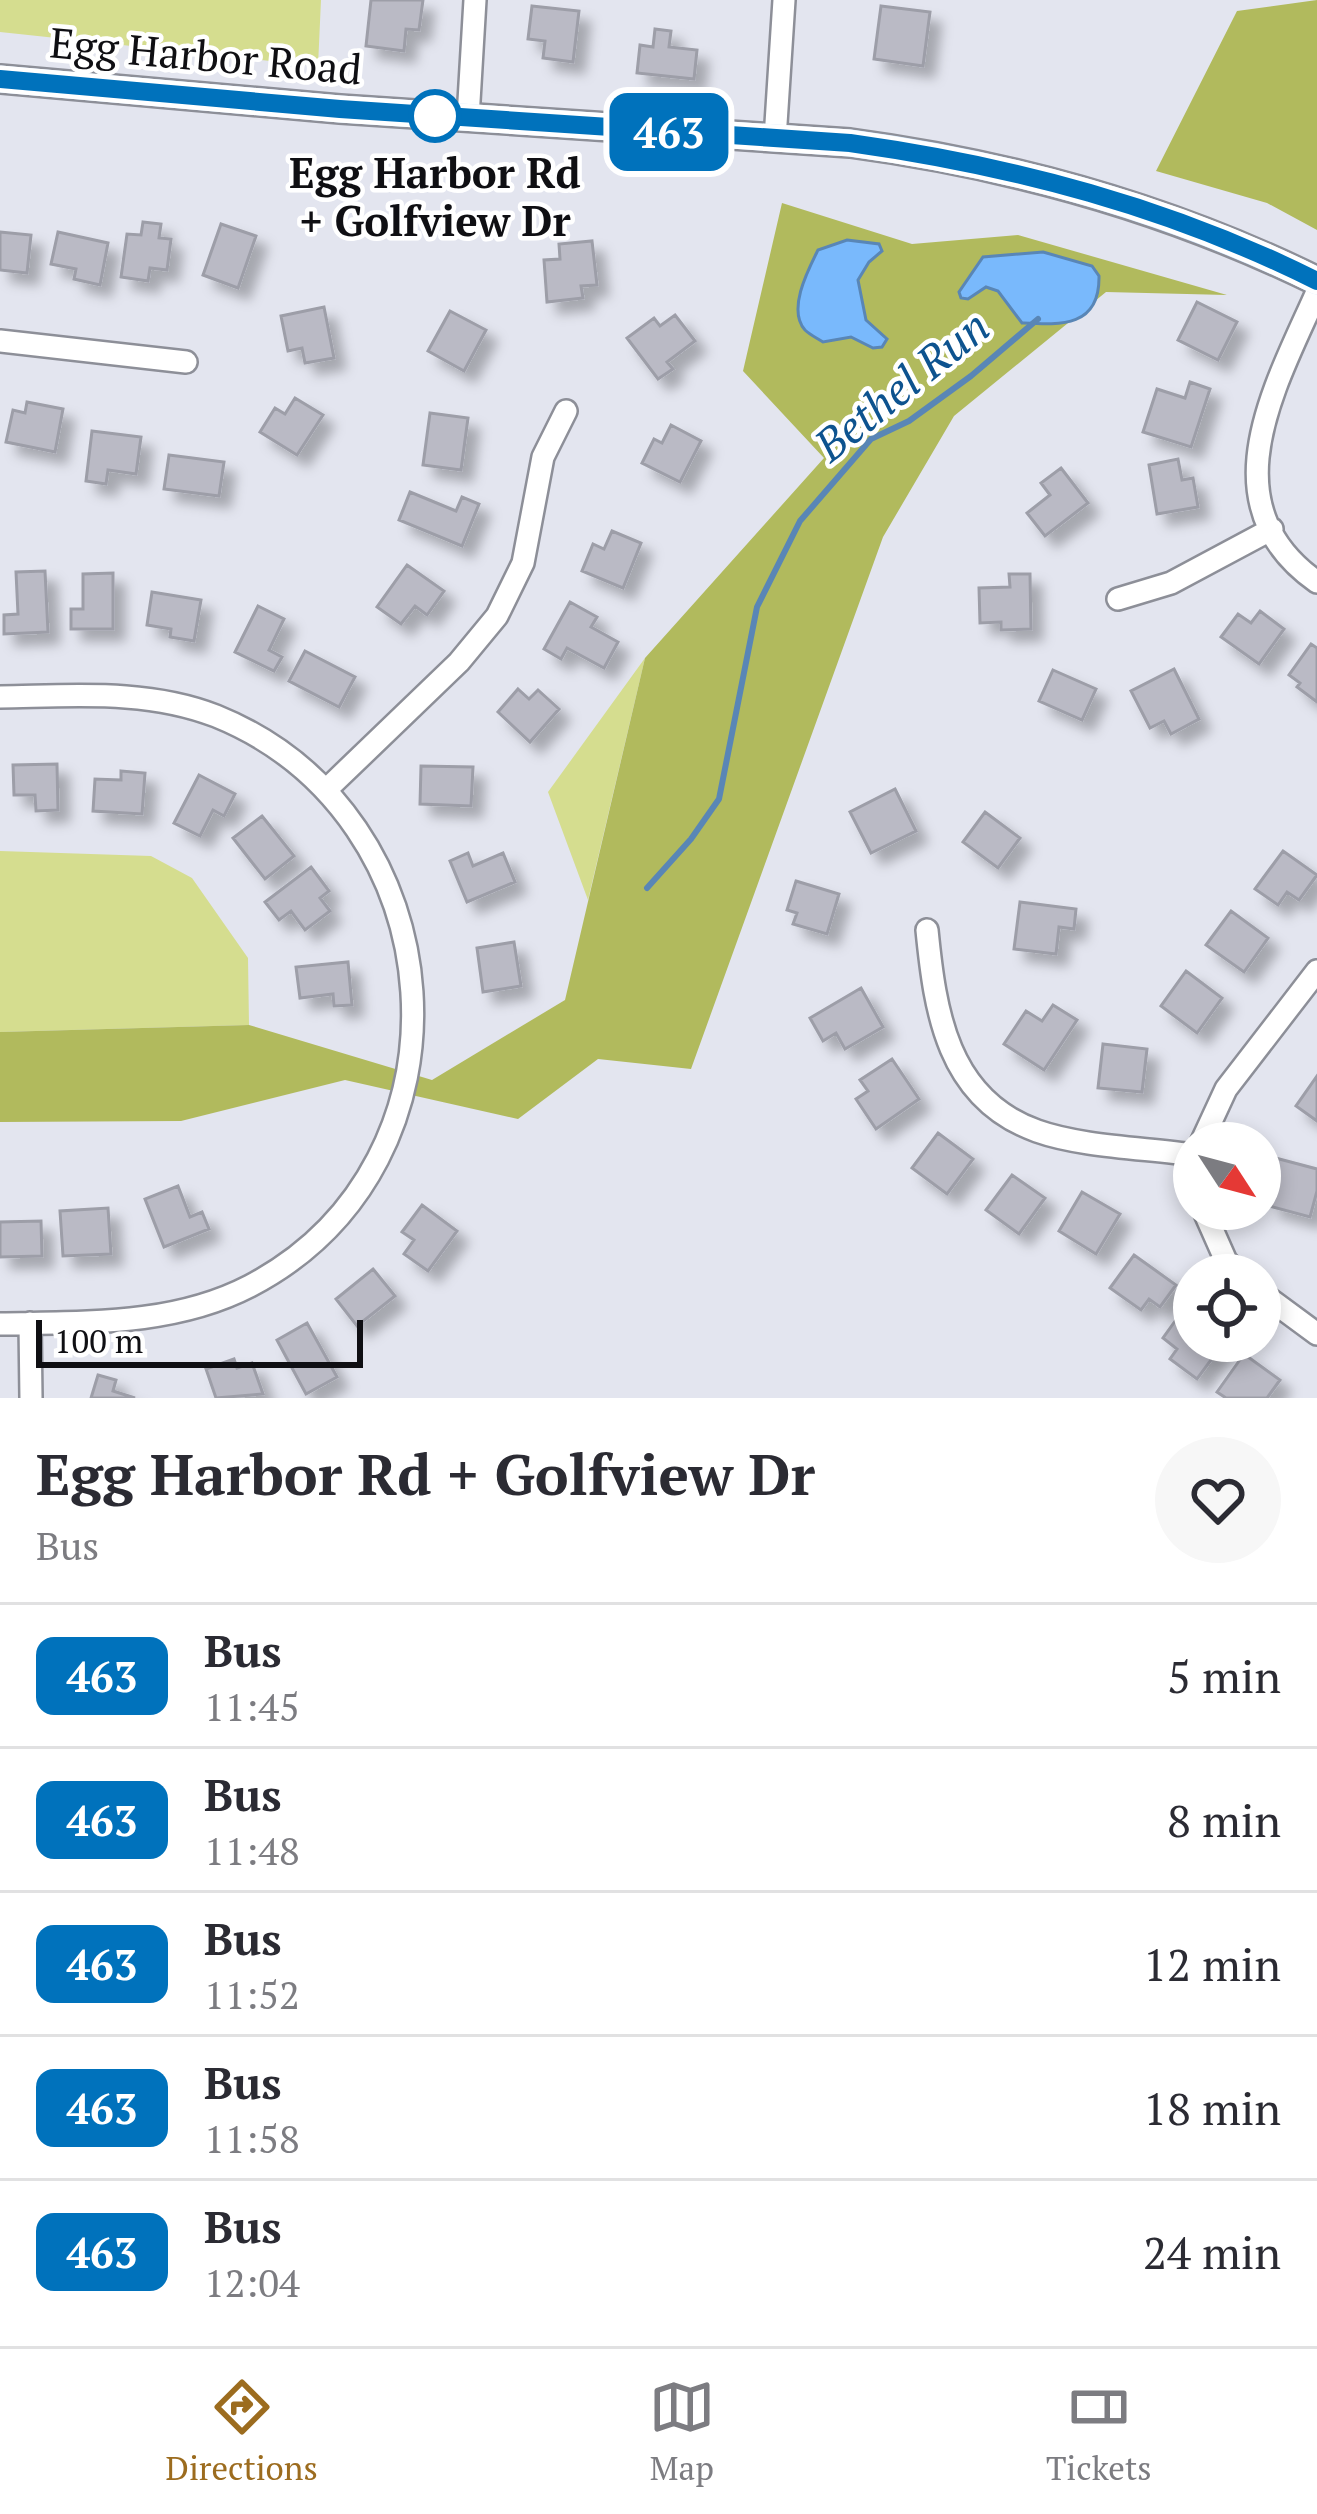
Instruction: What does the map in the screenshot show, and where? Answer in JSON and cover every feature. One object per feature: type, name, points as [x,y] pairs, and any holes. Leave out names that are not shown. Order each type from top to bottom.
[{"type":"main road","name":"Egg Harbor Road","points":[[0,79],[468,118],[850,143],[1020,172],[1138,206],[1261,253],[1317,281]]},
{"type":"street","points":[[468,118],[476,0]]},
{"type":"street","points":[[775,139],[784,0]]},
{"type":"street","points":[[1317,292],[1260,429],[1257,481],[1272,529],[1295,562],[1317,582]]},
{"type":"street","points":[[0,340],[186,362]]},
{"type":"street","points":[[326,790],[459,662],[497,616],[523,563],[543,458],[566,411]]},
{"type":"street","points":[[1118,599],[1172,583],[1272,529]]},
{"type":"street","points":[[0,697],[132,696],[171,702],[244,730],[326,790],[356,826],[379,865],[403,926],[414,1022],[405,1082],[376,1157],[345,1204],[284,1265],[250,1286],[167,1315],[0,1324]]},
{"type":"street","points":[[927,930],[932,983],[947,1045],[990,1101],[1038,1132],[1173,1152]]},
{"type":"street","points":[[1211,1122],[1226,1089],[1317,971]]},
{"type":"street","points":[[1281,1307],[1317,1334]]},
{"type":"street","points":[[30,1323],[31,1398]]},
{"type":"green space","points":[[0,0],[321,0],[318,66],[0,32]]},
{"type":"green space","points":[[1317,0],[1317,230],[1267,203],[1156,171],[1237,11]]},
{"type":"green space","points":[[782,203],[912,244],[1018,235],[1227,295],[1106,292],[954,416],[883,537],[691,1069],[598,1059],[518,1119],[345,1080],[181,1121],[0,1122],[0,1032],[249,1025],[432,1080],[565,1000],[645,658],[824,458],[743,371]]},
{"type":"green space","points":[[645,658],[588,900],[548,792]]},
{"type":"green space","points":[[0,851],[151,856],[192,878],[248,958],[249,1025],[0,1032]]},
{"type":"water","points":[[847,240],[879,244],[882,251],[858,280],[866,320],[887,339],[882,347],[873,348],[851,337],[823,342],[800,322],[801,290],[818,250]]},
{"type":"water","points":[[1043,252],[1092,266],[1099,276],[1093,306],[1075,320],[1022,323],[998,291],[986,287],[968,299],[961,298],[959,292],[983,257]]},
{"type":"building","points":[[371,0],[423,0],[419,30],[406,29],[404,51],[366,46]]},
{"type":"building","points":[[532,6],[579,11],[573,62],[543,58],[545,41],[528,39]]},
{"type":"building","points":[[881,6],[930,12],[923,66],[874,59]]},
{"type":"building","points":[[655,29],[671,31],[669,47],[697,50],[694,79],[637,73],[640,45],[653,47]]},
{"type":"building","points":[[143,222],[161,224],[159,238],[171,239],[167,270],[150,268],[148,281],[121,277],[127,234],[141,235]]},
{"type":"building","points":[[221,224],[256,236],[238,288],[203,275]]},
{"type":"building","points":[[0,232],[31,235],[27,273],[0,270]]},
{"type":"building","points":[[58,232],[108,243],[100,285],[74,279],[76,269],[51,264]]},
{"type":"building","points":[[592,241],[597,285],[581,286],[583,298],[547,302],[544,260],[560,259],[559,244]]},
{"type":"building","points":[[1197,302],[1237,322],[1218,360],[1178,340]]},
{"type":"building","points":[[324,307],[334,358],[305,363],[302,348],[288,351],[281,316]]},
{"type":"building","points":[[450,311],[486,330],[464,371],[428,351]]},
{"type":"building","points":[[675,315],[695,341],[667,362],[673,369],[658,379],[627,338],[654,318],[660,326]]},
{"type":"building","points":[[1190,382],[1210,389],[1191,447],[1143,432],[1157,389],[1185,398]]},
{"type":"building","points":[[295,398],[323,415],[297,455],[260,432],[275,408],[285,414]]},
{"type":"building","points":[[27,402],[63,409],[55,452],[6,442],[13,410],[25,413]]},
{"type":"building","points":[[430,413],[468,418],[461,470],[423,465]]},
{"type":"building","points":[[671,425],[701,441],[680,482],[642,463],[654,439],[662,443]]},
{"type":"building","points":[[92,431],[141,437],[136,474],[108,470],[106,484],[86,481]]},
{"type":"building","points":[[169,455],[224,462],[219,496],[164,489]]},
{"type":"building","points":[[1178,459],[1182,480],[1193,478],[1198,507],[1157,514],[1149,465]]},
{"type":"building","points":[[1061,468],[1088,503],[1045,536],[1027,513],[1050,495],[1041,483]]},
{"type":"building","points":[[410,492],[456,511],[462,497],[479,504],[462,546],[399,520]]},
{"type":"building","points":[[612,531],[641,543],[623,588],[582,571],[593,544],[604,549]]},
{"type":"building","points":[[407,565],[444,591],[427,615],[415,606],[401,624],[377,607]]},
{"type":"building","points":[[45,571],[48,632],[4,634],[4,615],[18,614],[16,572]]},
{"type":"building","points":[[113,573],[113,629],[71,629],[71,609],[83,609],[83,574]]},
{"type":"building","points":[[1009,574],[1030,574],[1031,629],[1001,630],[1001,622],[980,623],[979,588],[1010,587]]},
{"type":"building","points":[[152,592],[201,600],[194,641],[170,637],[171,629],[147,625]]},
{"type":"building","points":[[570,602],[597,617],[591,627],[618,642],[604,668],[567,648],[561,659],[544,649]]},
{"type":"building","points":[[258,606],[284,619],[269,650],[282,657],[274,671],[235,652]]},
{"type":"building","points":[[1260,611],[1284,629],[1259,664],[1221,637],[1238,614],[1251,623]]},
{"type":"building","points":[[1311,644],[1317,648],[1317,702],[1289,675]]},
{"type":"building","points":[[305,651],[355,677],[339,707],[289,681]]},
{"type":"building","points":[[1174,669],[1199,719],[1171,734],[1164,721],[1150,728],[1131,691]]},
{"type":"building","points":[[1053,670],[1096,689],[1082,720],[1039,701]]},
{"type":"building","points":[[518,689],[529,699],[538,690],[559,709],[530,742],[498,712]]},
{"type":"building","points":[[57,764],[58,810],[36,811],[35,795],[14,795],[13,765]]},
{"type":"building","points":[[421,766],[473,767],[471,806],[420,804]]},
{"type":"building","points":[[121,771],[145,773],[142,814],[93,811],[95,779],[121,780]]},
{"type":"building","points":[[199,775],[235,794],[224,816],[213,810],[200,836],[174,823]]},
{"type":"building","points":[[895,789],[916,831],[871,853],[850,812]]},
{"type":"building","points":[[985,812],[1020,838],[998,868],[963,842]]},
{"type":"building","points":[[262,816],[294,856],[265,879],[233,838]]},
{"type":"building","points":[[1283,851],[1317,875],[1299,900],[1287,892],[1278,905],[1255,889]]},
{"type":"building","points":[[468,853],[473,866],[503,853],[515,882],[467,902],[450,861]]},
{"type":"building","points":[[311,867],[329,891],[320,898],[330,911],[305,930],[291,911],[279,920],[265,902]]},
{"type":"building","points":[[796,881],[839,894],[827,934],[793,924],[797,913],[787,910]]},
{"type":"building","points":[[1020,902],[1076,909],[1074,929],[1059,927],[1056,954],[1014,949]]},
{"type":"building","points":[[1231,911],[1268,938],[1244,972],[1206,945]]},
{"type":"building","points":[[514,942],[521,986],[483,992],[477,948]]},
{"type":"building","points":[[348,962],[352,1005],[334,1006],[333,994],[300,998],[296,967]]},
{"type":"building","points":[[1186,971],[1222,998],[1197,1033],[1161,1006]]},
{"type":"building","points":[[861,988],[883,1027],[845,1049],[836,1033],[823,1041],[810,1018]]},
{"type":"building","points":[[1053,1005],[1077,1020],[1044,1070],[1004,1044],[1026,1011],[1042,1021]]},
{"type":"building","points":[[1103,1044],[1147,1049],[1142,1092],[1098,1088]]},
{"type":"building","points":[[892,1059],[919,1099],[876,1129],[856,1099],[868,1091],[860,1080]]},
{"type":"building","points":[[1317,1076],[1317,1121],[1296,1106]]},
{"type":"building","points":[[938,1133],[973,1159],[947,1194],[912,1168]]},
{"type":"building","points":[[1281,1159],[1317,1169],[1310,1217],[1281,1209]]},
{"type":"building","points":[[1012,1175],[1045,1198],[1019,1234],[986,1210]]},
{"type":"building","points":[[178,1186],[190,1217],[202,1212],[209,1229],[164,1247],[145,1199]]},
{"type":"building","points":[[1082,1192],[1120,1214],[1096,1254],[1059,1231]]},
{"type":"building","points":[[422,1205],[457,1231],[428,1271],[404,1254],[414,1240],[402,1232]]},
{"type":"building","points":[[108,1208],[111,1254],[63,1256],[60,1211]]},
{"type":"building","points":[[41,1221],[42,1256],[0,1257],[0,1222]]},
{"type":"building","points":[[1134,1255],[1173,1283],[1160,1307],[1149,1299],[1141,1310],[1110,1288]]},
{"type":"building","points":[[373,1269],[395,1296],[357,1326],[336,1299]]},
{"type":"building","points":[[307,1323],[337,1377],[306,1394],[277,1340]]},
{"type":"building","points":[[1173,1324],[1173,1346],[1163,1338]]},
{"type":"building","points":[[234,1359],[237,1368],[252,1363],[263,1394],[216,1398],[206,1369]]},
{"type":"building","points":[[1174,1362],[1210,1362],[1197,1379]]},
{"type":"building","points":[[1238,1362],[1255,1362],[1280,1380],[1267,1398],[1226,1398],[1217,1392]]},
{"type":"building","points":[[98,1375],[116,1380],[113,1391],[135,1398],[91,1398]]},
{"type":"waterway","name":"Bethel Run","points":[[647,888],[719,799],[757,607],[800,521],[871,439],[909,421],[1038,319]]},
{"type":"bus line","name":"463","points":[[0,79],[340,109],[850,143],[916,152],[1020,172],[1138,206],[1261,253],[1317,281]]},
{"type":"place","name":"Egg Harbor Rd + Golfview Dr","points":[[435,116]]}]
